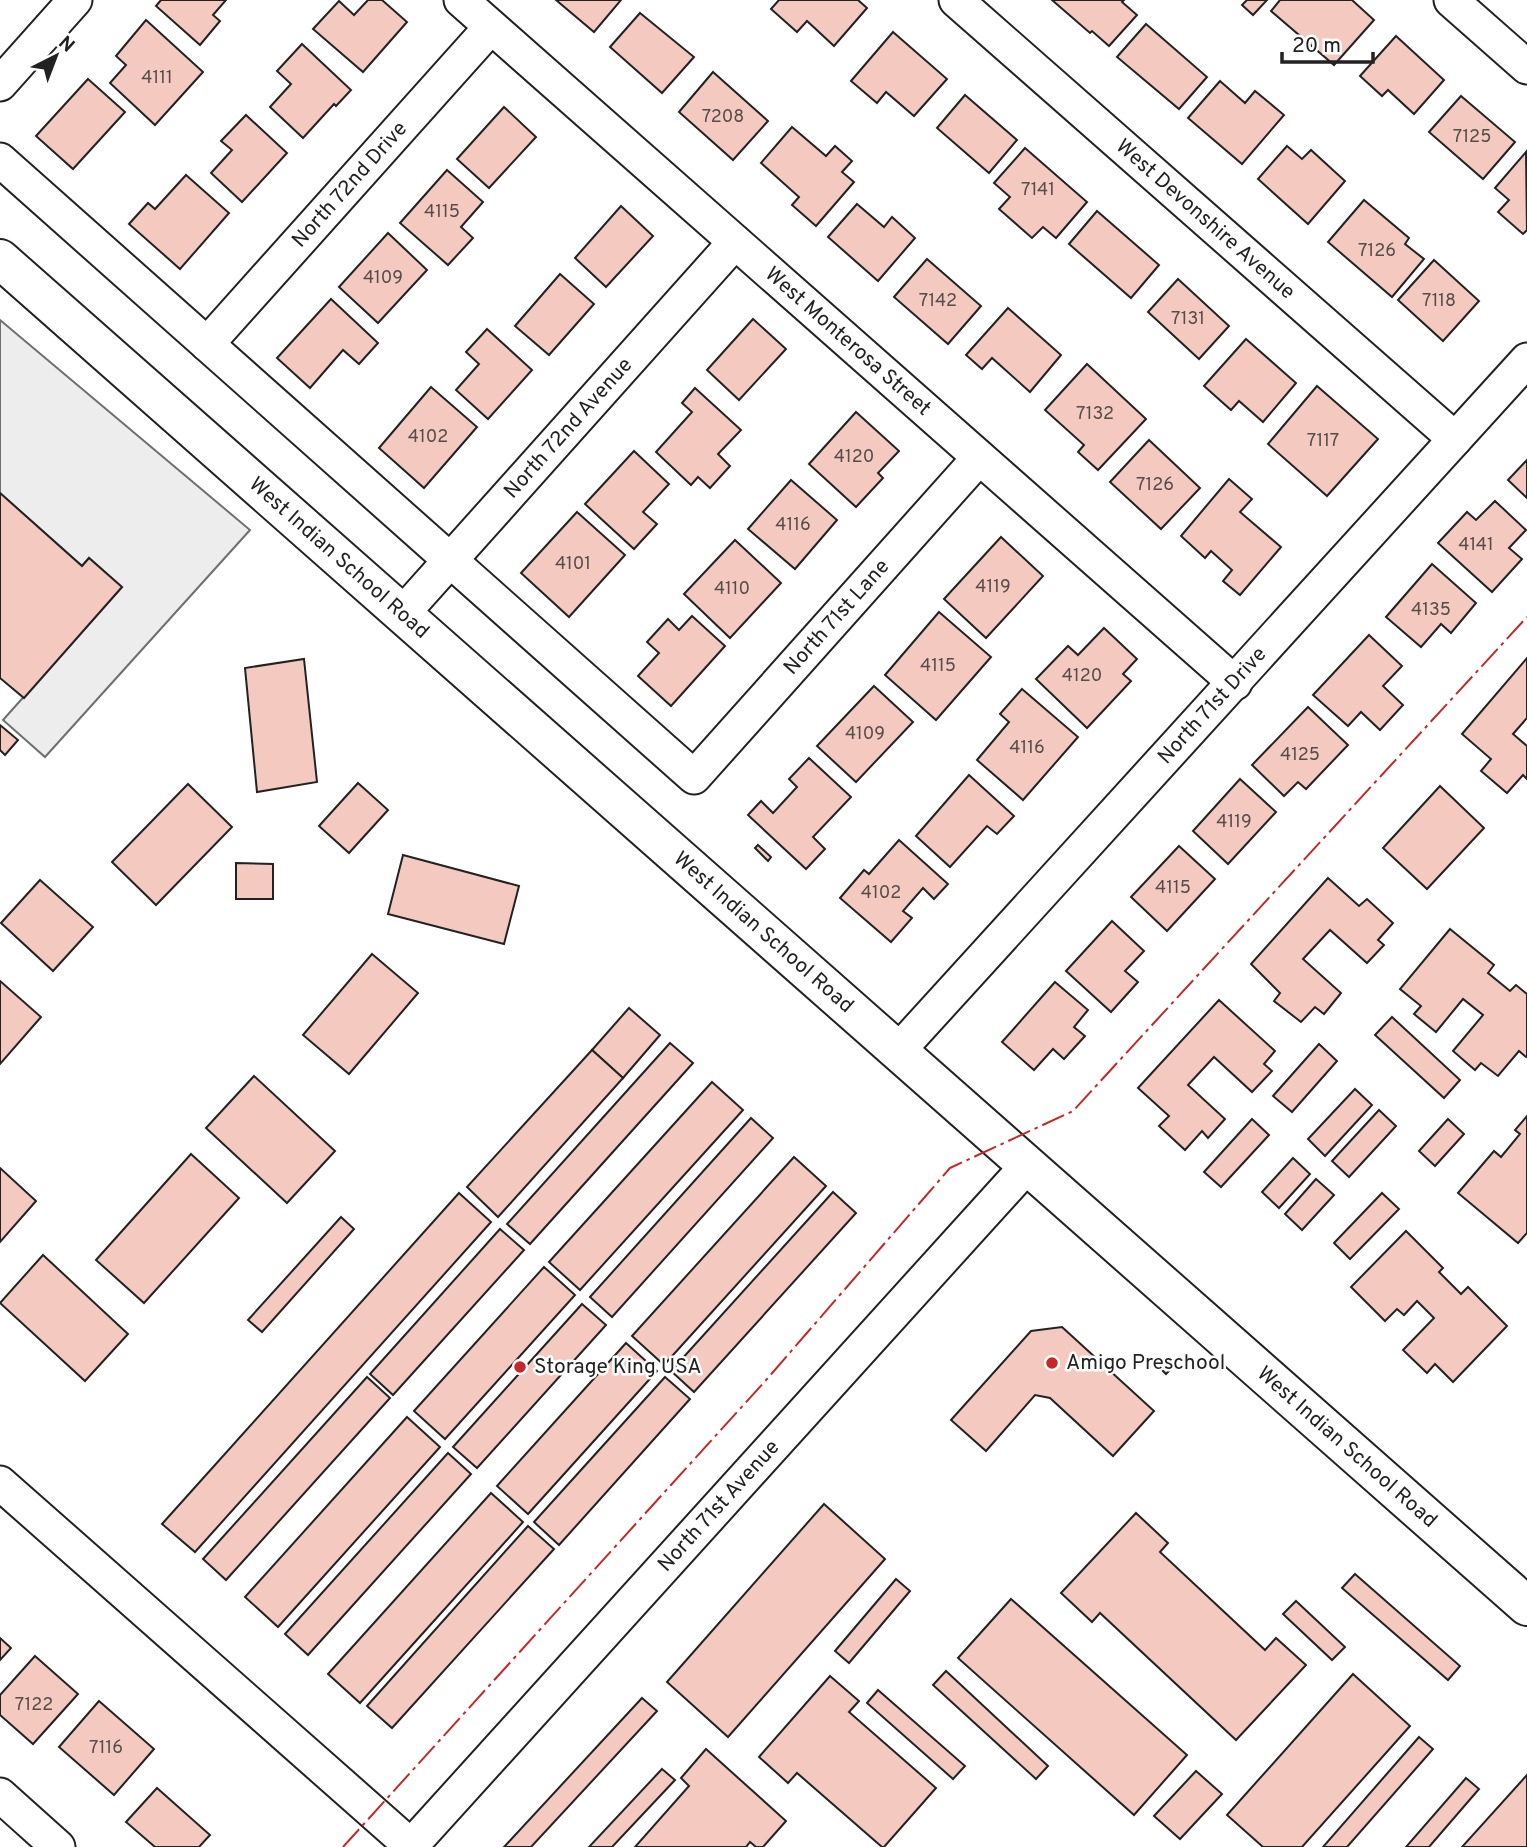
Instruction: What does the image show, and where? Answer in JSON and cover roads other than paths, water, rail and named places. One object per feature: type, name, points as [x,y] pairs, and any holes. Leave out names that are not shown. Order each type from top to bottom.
[{"type":"main road","name":"West Indian School Road","points":[[0,259],[1527,1606]]},
{"type":"street","points":[[0,84],[75,0]]},
{"type":"street","name":"West Monterosa Street","points":[[461,0],[1235,683]]},
{"type":"street","name":"West Devonshire Avenue","points":[[956,0],[1455,439]]},
{"type":"street","points":[[1451,0],[1527,66]]},
{"type":"street","name":"North 72nd Drive","points":[[207,344],[491,27]]},
{"type":"street","points":[[0,160],[451,560]]},
{"type":"street","name":"North 72nd Avenue","points":[[403,613],[736,242]]},
{"type":"street","name":"North 71st Drive","points":[[898,1051],[1527,360]]},
{"type":"street","name":"North 71st Lane","points":[[451,560],[694,777],[979,458]]},
{"type":"street","name":"North 71st Avenue","points":[[410,1846],[1027,1166]]},
{"type":"street","points":[[0,1483],[410,1846]]},
{"type":"street","points":[[0,1795],[58,1847]]},
{"type":"place","name":"Amigo Preschool","points":[[1052,1363]]},
{"type":"place","name":"Storage King USA","points":[[520,1367]]}]
